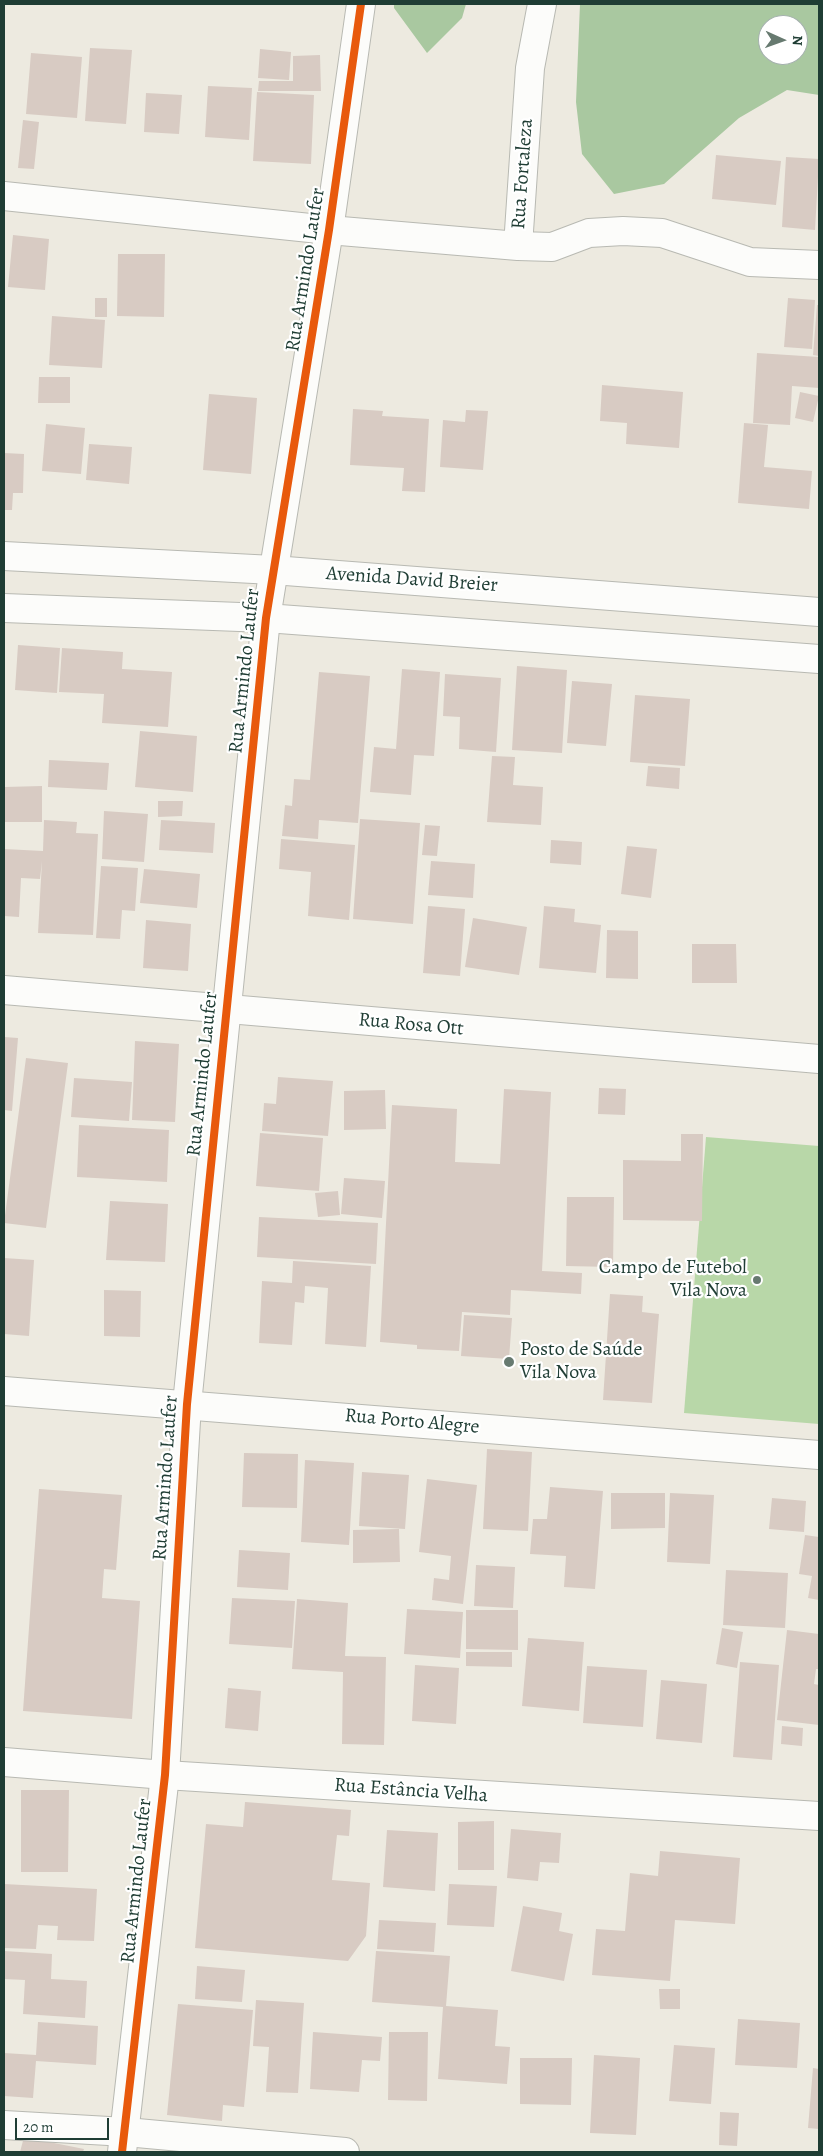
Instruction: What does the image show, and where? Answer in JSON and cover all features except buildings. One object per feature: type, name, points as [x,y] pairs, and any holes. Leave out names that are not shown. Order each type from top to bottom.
[{"type":"street","name":"Rua Armindo Laufer","points":[[124,2142],[165,1775],[186,1404],[266,618],[329,230],[361,4]]},
{"type":"street","name":"Rua Fortaleza","points":[[542,4],[530,68],[518,246],[552,247],[589,233],[623,231],[662,233],[750,262],[819,265]]},
{"type":"street","points":[[4,196],[329,230],[518,246]]},
{"type":"street","name":"Avenida David Breier","points":[[4,556],[273,570],[819,612]]},
{"type":"street","points":[[4,608],[266,618],[819,659]]},
{"type":"street","name":"Rua Rosa Ott","points":[[4,990],[819,1059]]},
{"type":"street","name":"Rua Porto Alegre","points":[[4,1391],[819,1455]]},
{"type":"street","name":"Rua Estância Velha","points":[[4,1762],[165,1775],[819,1816]]},
{"type":"street","points":[[4,2125],[124,2142],[345,2152]]},
{"type":"green space","points":[[394,4],[466,4],[462,18],[427,53],[394,8]]},
{"type":"green space","points":[[580,4],[819,4],[819,95],[787,90],[739,118],[664,184],[614,194],[582,154],[576,102]]},
{"type":"green space","name":"Campo de Futebol Vila Nova","points":[[706,1137],[819,1146],[819,1424],[684,1413]]},
{"type":"cycle path","points":[[122,2152],[165,1775],[187,1404],[266,618],[329,230],[361,4]]},
{"type":"place","name":"Campo de Futebol Vila Nova","points":[[757,1280]]},
{"type":"place","name":"Posto de Saúde Vila Nova","points":[[509,1362]]}]
